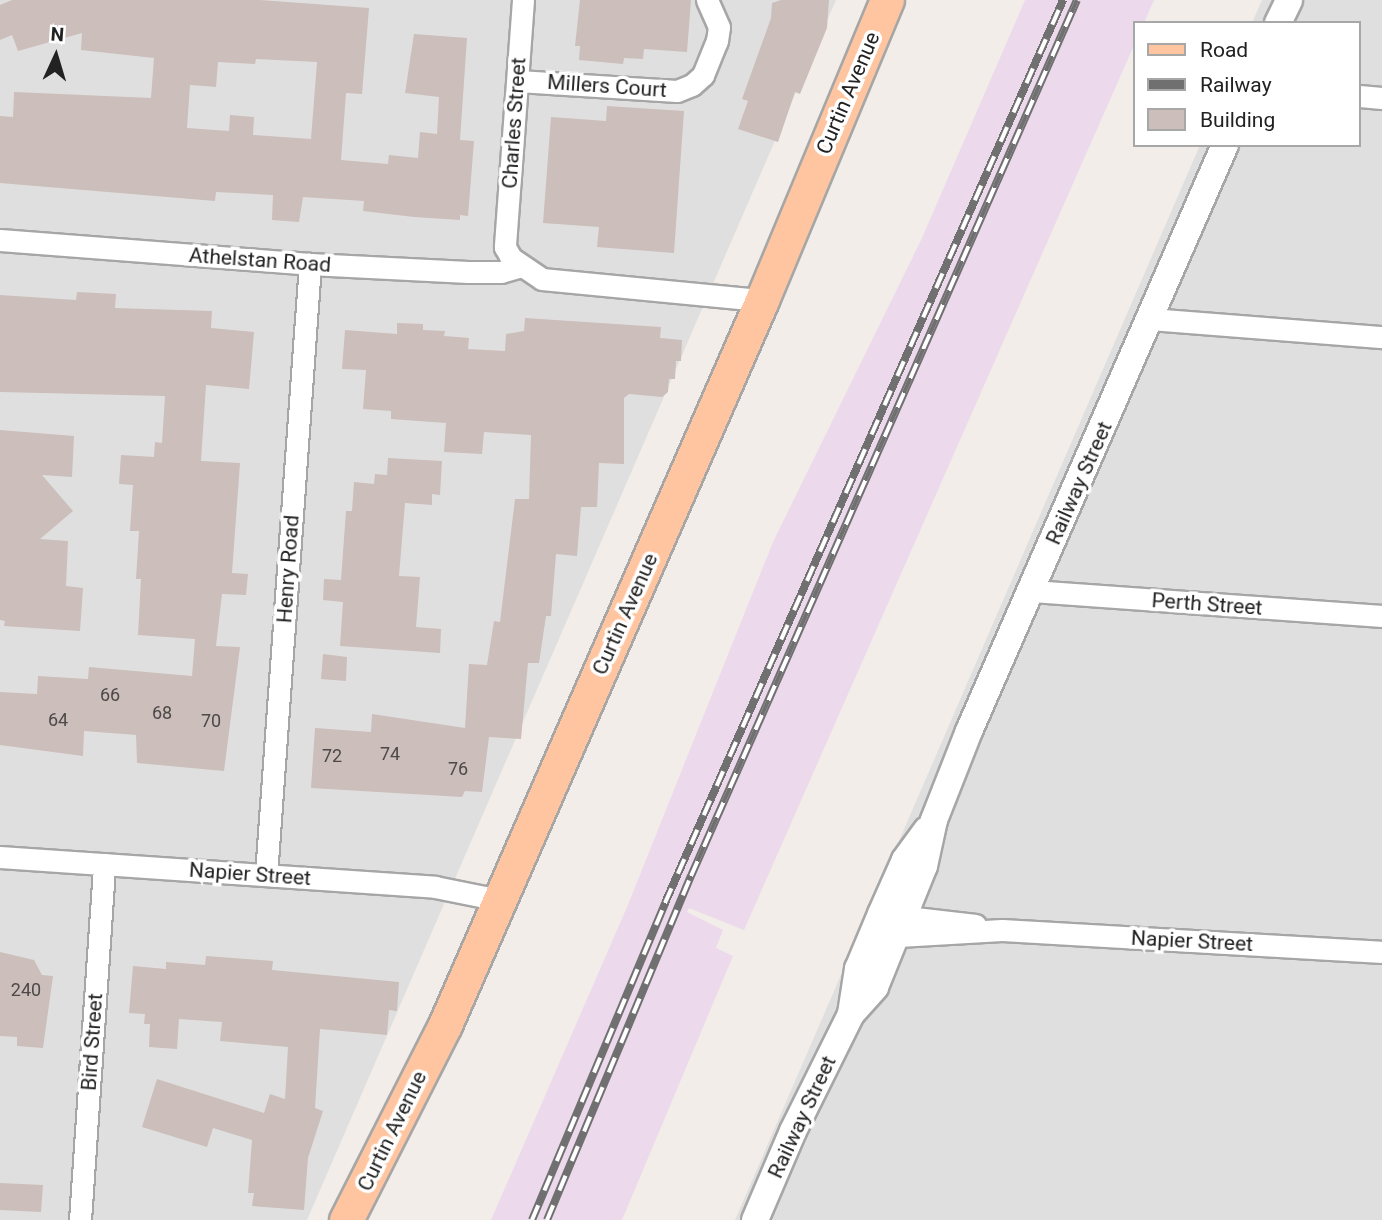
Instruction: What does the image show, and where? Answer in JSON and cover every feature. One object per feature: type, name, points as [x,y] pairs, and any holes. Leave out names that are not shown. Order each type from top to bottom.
[{"type":"main road","name":"Curtin Avenue","points":[[346,1220],[444,1025],[762,300],[887,0]]},
{"type":"street","name":"Charles Street","points":[[519,267],[505,247],[523,0]]},
{"type":"street","points":[[1280,21],[1289,0]]},
{"type":"street","name":"Millers Court","points":[[518,81],[677,91],[692,85],[703,75],[717,41],[719,27],[716,2]]},
{"type":"street","points":[[1361,96],[1382,98]]},
{"type":"street","name":"Railway Street","points":[[755,1220],[851,1014],[875,987],[888,926],[924,866],[934,820],[1224,147]]},
{"type":"street","name":"Athelstan Road","points":[[0,240],[310,264],[479,272],[519,267],[542,278],[762,300]]},
{"type":"street","name":"Henry Road","points":[[265,875],[310,264]]},
{"type":"street","points":[[1151,319],[1382,337]]},
{"type":"street","name":"Perth Street","points":[[1032,591],[1382,617]]},
{"type":"street","name":"Napier Street","points":[[0,857],[435,887],[499,900]]},
{"type":"street","name":"Bird Street","points":[[80,1220],[104,864]]},
{"type":"street","name":"Napier Street","points":[[888,926],[1382,952]]},
{"type":"shaded area","points":[[0,0],[836,0],[307,1220],[0,1220]]},
{"type":"shaded area","points":[[1025,0],[1154,0],[1145,21],[1134,21],[1134,45],[744,930],[689,908],[687,912],[723,930],[716,948],[733,956],[622,1220],[491,1220],[627,907],[773,542],[922,238]]},
{"type":"shaded area","points":[[1262,0],[1382,0],[1382,1220],[735,1220],[1199,147],[1361,147],[1361,21],[1253,21]]},
{"type":"building","points":[[12,0],[260,0],[369,8],[362,94],[346,93],[341,160],[388,164],[389,155],[418,158],[420,132],[437,134],[439,97],[405,93],[414,34],[467,38],[460,140],[474,141],[468,216],[460,215],[460,220],[414,217],[363,211],[364,201],[303,197],[299,222],[272,220],[273,195],[216,192],[215,201],[0,183],[0,116],[13,117],[14,92],[151,98],[154,58],[81,50],[82,33],[18,51],[12,35],[0,40],[0,5]],"holes":[[[256,59],[317,62],[311,139],[253,135],[254,117],[230,115],[229,131],[187,128],[190,85],[216,87],[218,62],[255,64]]]},
{"type":"building","points":[[580,0],[691,0],[687,52],[644,49],[643,59],[624,58],[623,64],[579,60],[580,46],[575,46]]},
{"type":"building","points":[[781,0],[829,0],[827,28],[800,94],[795,92],[778,142],[738,129],[748,101],[742,99],[771,18],[772,3]]},
{"type":"building","points":[[607,106],[684,111],[674,253],[597,247],[599,227],[543,223],[551,117],[606,121]]},
{"type":"building","points":[[77,292],[116,294],[115,308],[212,311],[211,328],[254,332],[249,389],[206,385],[201,461],[240,463],[232,573],[248,574],[246,595],[222,594],[216,646],[240,647],[224,771],[137,763],[136,735],[84,731],[83,756],[0,745],[0,692],[37,694],[38,676],[88,679],[89,667],[192,676],[195,639],[138,635],[141,579],[136,579],[139,531],[130,531],[133,485],[119,484],[121,455],[154,457],[155,442],[162,443],[165,396],[0,392],[0,295],[76,300]]},
{"type":"building","points":[[525,318],[661,327],[660,338],[682,340],[681,361],[676,361],[675,379],[669,379],[668,392],[662,397],[629,394],[624,398],[624,464],[599,463],[597,507],[581,507],[577,556],[556,554],[551,616],[546,616],[539,663],[528,663],[521,739],[489,737],[482,792],[465,791],[462,797],[311,788],[315,728],[371,732],[372,714],[465,728],[469,664],[487,665],[494,621],[500,622],[515,499],[529,499],[531,435],[484,432],[482,454],[444,452],[446,423],[391,419],[391,411],[363,409],[366,370],[342,369],[345,330],[397,334],[397,323],[423,324],[423,330],[445,331],[444,336],[469,338],[468,349],[505,351],[506,334],[524,331]]},
{"type":"building","points":[[0,430],[74,436],[72,477],[42,475],[73,511],[40,539],[68,541],[66,586],[83,588],[80,631],[4,626],[5,621],[0,620]]},
{"type":"building","points":[[388,458],[442,461],[440,495],[432,494],[432,505],[405,503],[399,576],[420,577],[416,627],[441,629],[440,653],[340,646],[343,602],[323,600],[324,579],[341,580],[346,511],[352,511],[354,482],[374,484],[375,474],[387,475]]},
{"type":"building","points":[[323,654],[347,657],[346,681],[321,679]]},
{"type":"building","points":[[0,952],[34,960],[42,975],[53,976],[43,1048],[17,1046],[17,1037],[0,1036]]},
{"type":"building","points":[[206,956],[273,961],[272,970],[399,982],[397,1011],[389,1010],[387,1035],[320,1029],[315,1108],[323,1111],[308,1158],[304,1210],[252,1206],[254,1193],[248,1193],[252,1140],[213,1128],[207,1147],[142,1127],[157,1079],[264,1113],[270,1094],[285,1099],[288,1047],[220,1041],[222,1022],[179,1019],[177,1049],[149,1047],[150,1024],[144,1024],[145,1014],[129,1013],[133,966],[166,969],[166,962],[205,965]]},
{"type":"building","points":[[0,1183],[43,1185],[41,1212],[0,1210]]},
{"type":"railway","points":[[532,1220],[665,903],[1063,0]]},
{"type":"railway","points":[[547,1220],[691,876],[1077,0]]}]
